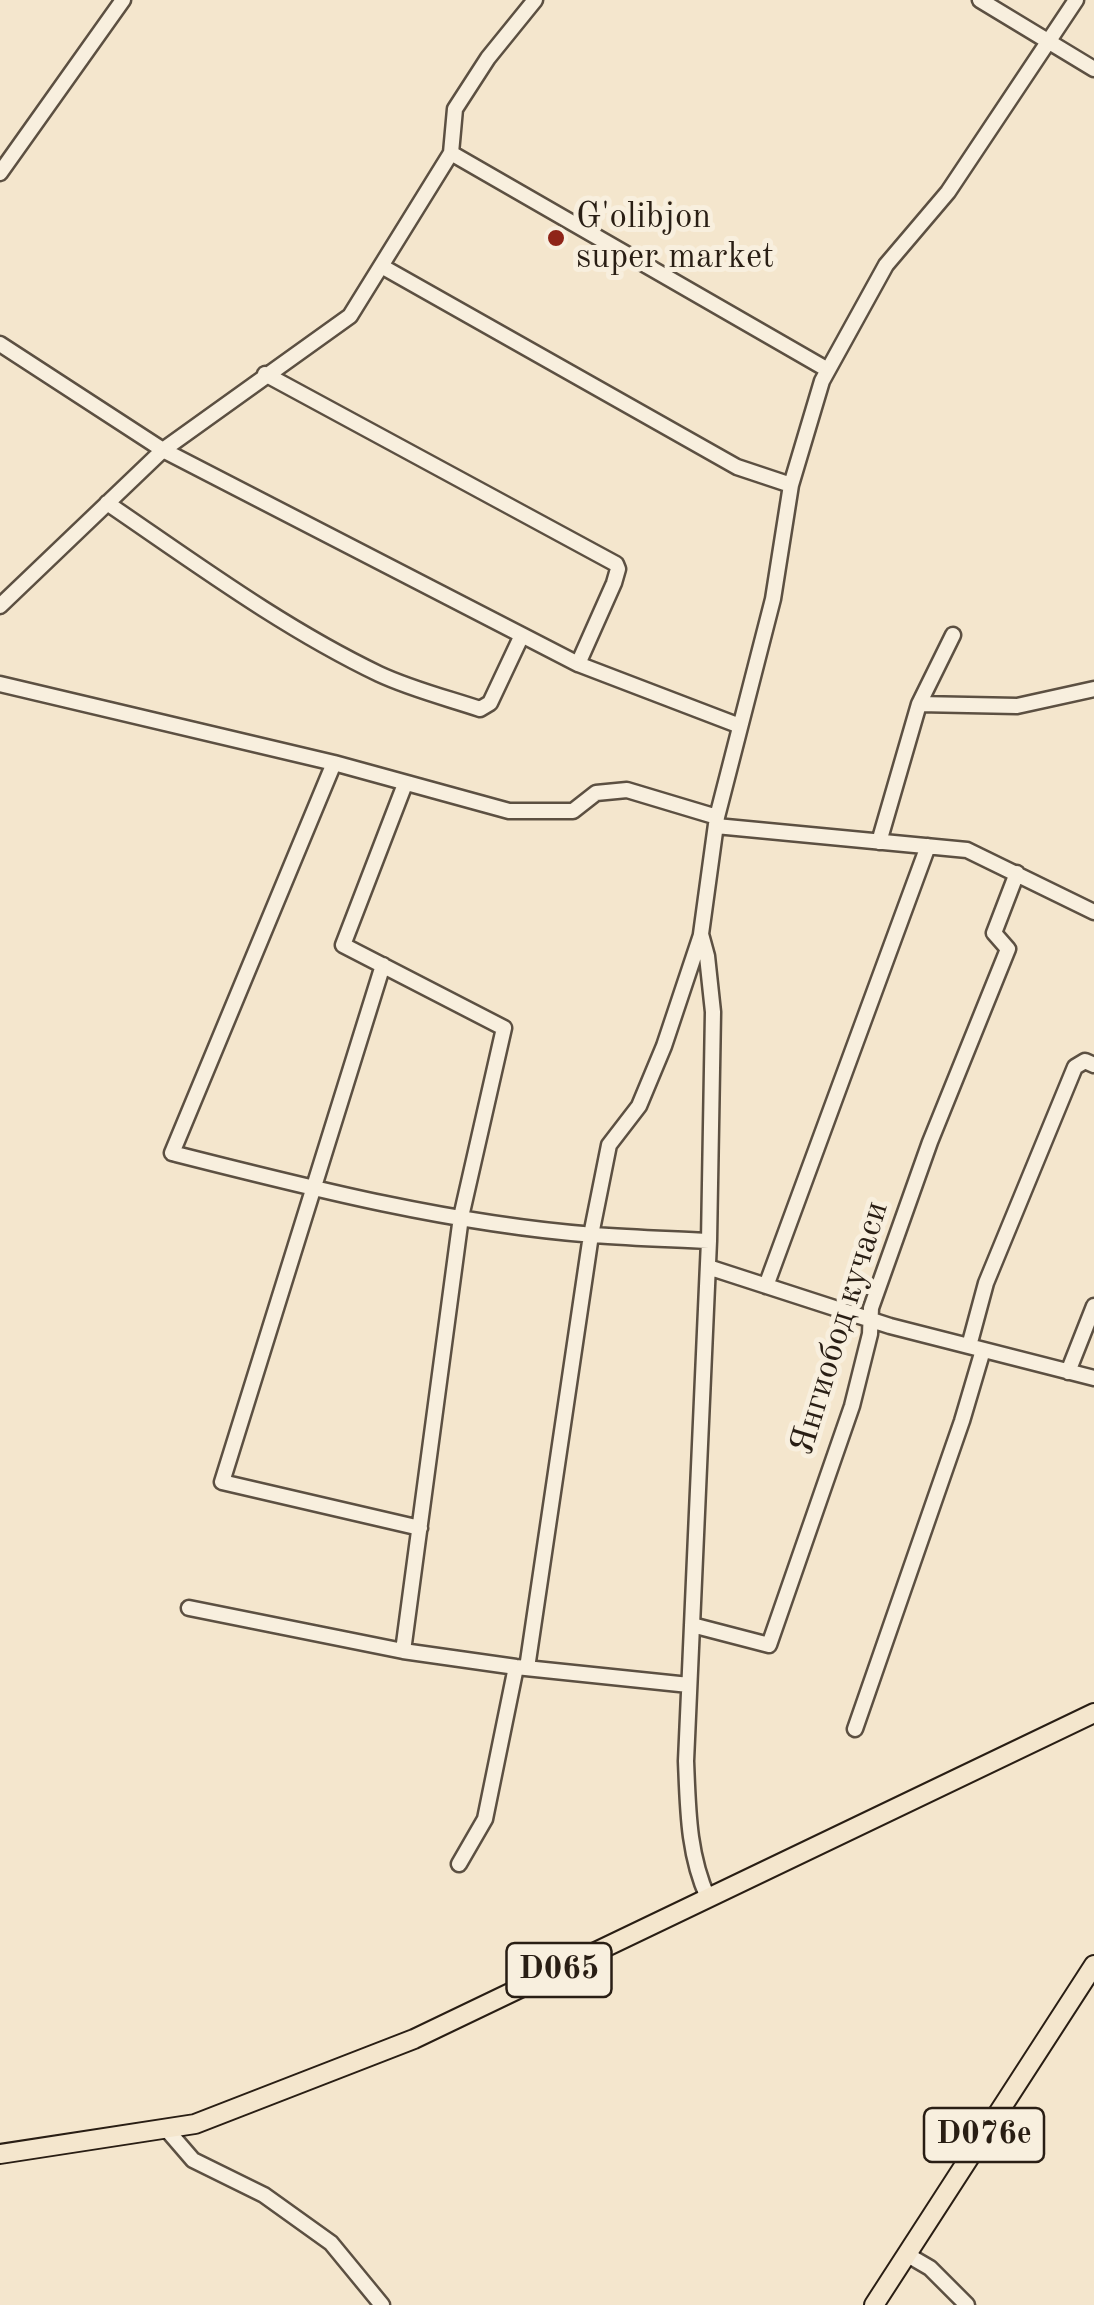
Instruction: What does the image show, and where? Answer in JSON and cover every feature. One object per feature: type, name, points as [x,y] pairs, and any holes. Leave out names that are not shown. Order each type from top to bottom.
[{"type":"main road","name":"D065","points":[[0,2154],[195,2124],[414,2040],[1094,1712]]},
{"type":"main road","name":"D076e","points":[[874,2305],[1094,1965]]},
{"type":"street","points":[[0,173],[123,0]]},
{"type":"street","points":[[0,606],[162,450],[350,316],[450,153],[455,109],[488,58],[534,0]]},
{"type":"street","points":[[980,0],[1094,69]]},
{"type":"street","points":[[459,1864],[485,1818],[521,1667],[591,1235],[610,1146],[639,1106],[664,1046],[701,934],[717,821],[773,598],[791,484],[828,370],[886,264],[948,192],[1076,0]]},
{"type":"street","points":[[450,153],[828,370]]},
{"type":"street","points":[[383,267],[736,466],[791,484]]},
{"type":"street","points":[[0,344],[162,450],[578,664],[740,726]]},
{"type":"street","points":[[265,374],[616,564],[614,583],[578,664]]},
{"type":"street","points":[[107,503],[255,604],[368,668],[480,709],[490,702],[522,635]]},
{"type":"street","points":[[880,842],[919,704],[953,636]]},
{"type":"street","points":[[0,684],[334,763],[509,811],[574,811],[596,793],[627,790],[717,821],[967,850],[1094,912]]},
{"type":"street","points":[[919,704],[1017,706],[1094,689]]},
{"type":"street","points":[[334,763],[172,1153],[311,1189],[461,1217],[591,1235],[709,1241]]},
{"type":"street","points":[[404,1651],[461,1217],[504,1028],[343,946],[405,784]]},
{"type":"street","points":[[766,1286],[928,846]]},
{"type":"street","name":"Янгиобод кучаси","points":[[692,1625],[769,1645],[852,1406],[871,1308],[930,1142],[1008,949],[994,933],[1018,873]]},
{"type":"street","points":[[701,934],[713,1012],[709,1241],[686,1761],[689,1834],[698,1876],[708,1898]]},
{"type":"street","points":[[383,965],[222,1482],[420,1528]]},
{"type":"street","points":[[854,1729],[962,1421],[986,1283],[1075,1067],[1086,1061],[1094,1065]]},
{"type":"street","points":[[708,1267],[871,1321],[1094,1378]]},
{"type":"street","points":[[1068,1372],[1094,1306]]},
{"type":"street","points":[[189,1608],[404,1651],[689,1685]]},
{"type":"street","points":[[168,2131],[192,2160],[264,2195],[332,2243],[382,2305]]},
{"type":"street","points":[[906,2254],[930,2268],[967,2305]]},
{"type":"place","name":"G'olibjon super market","points":[[556,238]]}]
